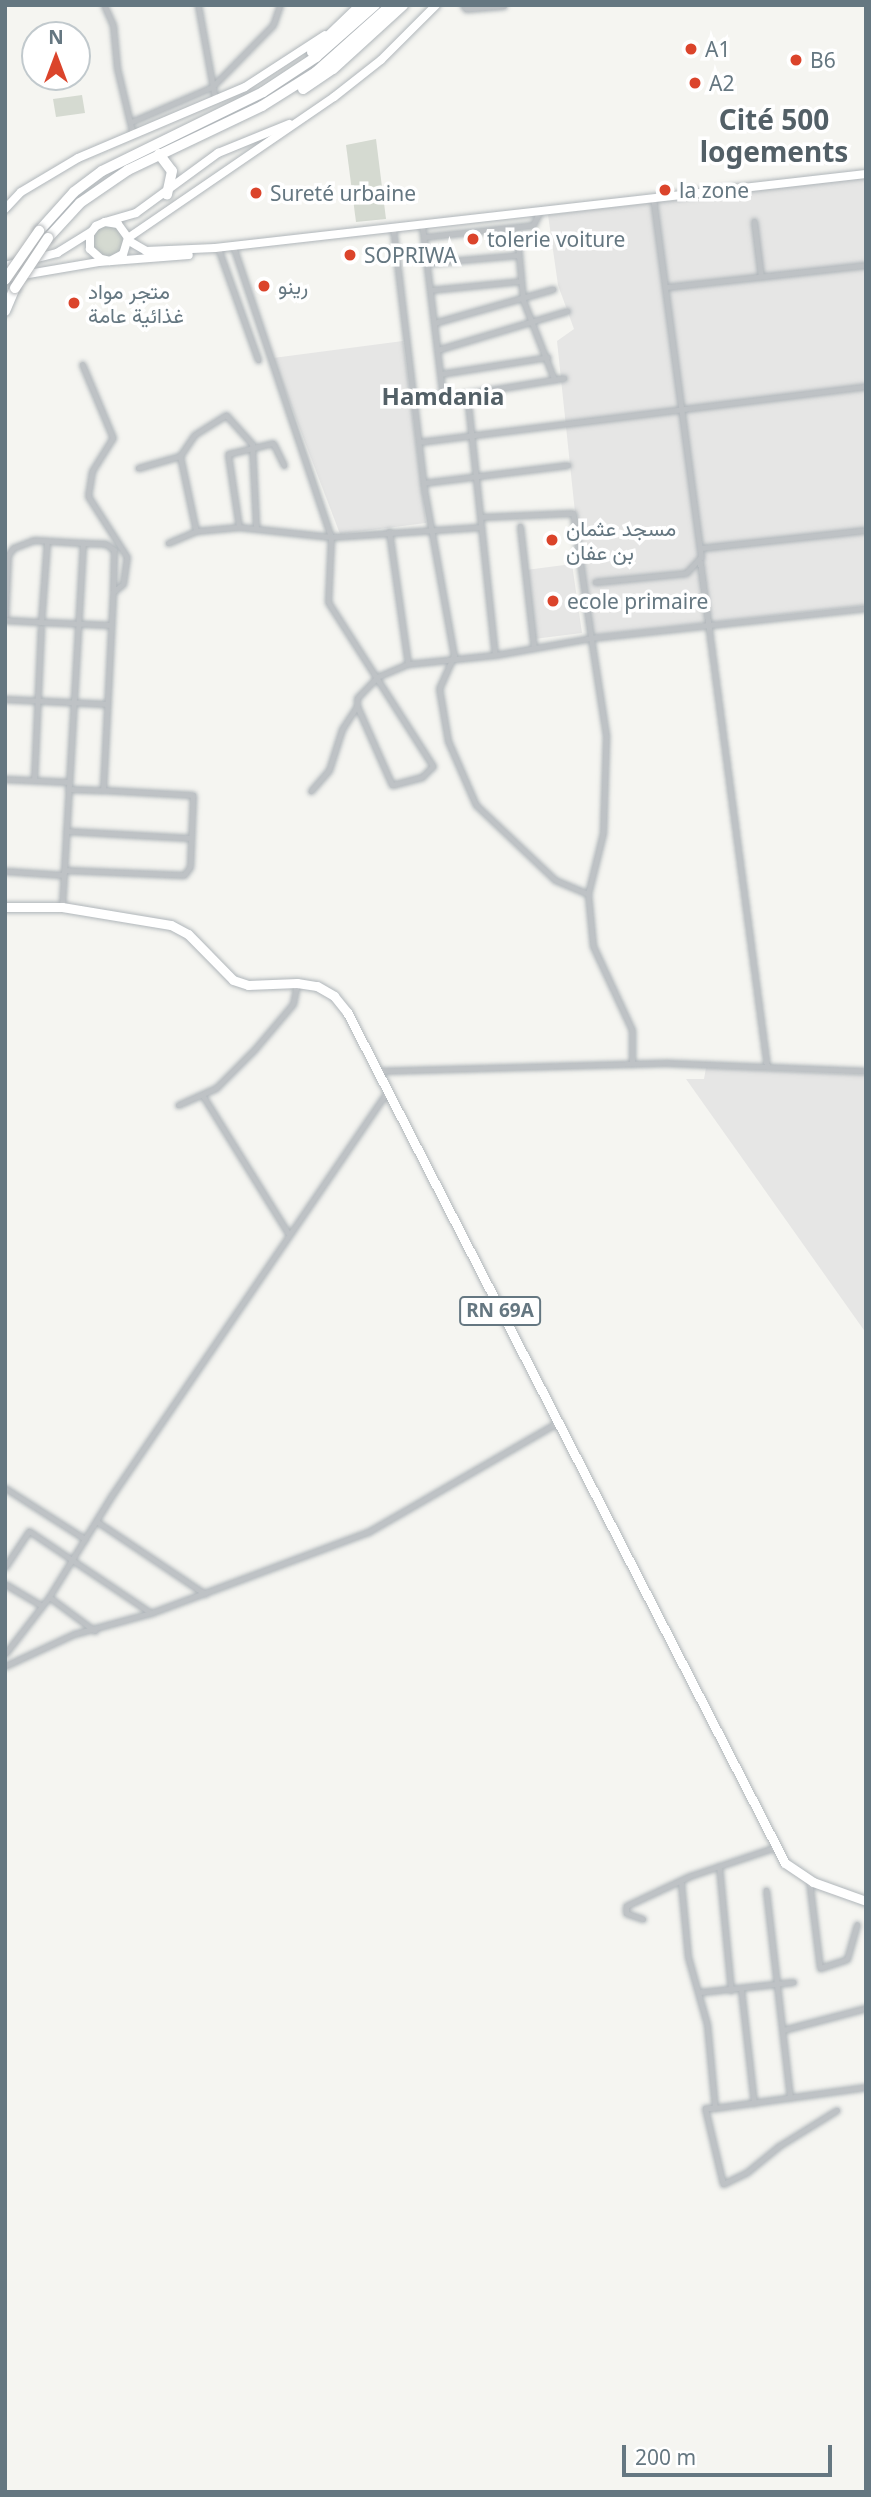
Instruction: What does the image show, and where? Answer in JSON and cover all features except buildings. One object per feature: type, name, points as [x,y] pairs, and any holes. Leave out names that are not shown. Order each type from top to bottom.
[{"type":"highway","points":[[284,78],[361,5]]},
{"type":"highway","points":[[5,279],[43,235],[74,192],[115,163],[222,113],[284,78],[316,57],[375,5]]},
{"type":"highway","points":[[5,311],[43,235],[89,196],[159,154],[231,121],[316,72],[391,5]]},
{"type":"highway","points":[[231,121],[260,114],[333,69],[403,5]]},
{"type":"highway","points":[[159,154],[172,171],[167,194]]},
{"type":"main road","points":[[110,261],[123,254],[128,240],[308,116],[381,60],[436,5]]},
{"type":"main road","points":[[5,209],[21,192],[78,158],[245,87],[334,31]]},
{"type":"main road","points":[[5,266],[57,253],[105,222],[136,213],[167,194],[218,153],[308,116]]},
{"type":"main road","points":[[5,279],[110,261],[164,258],[216,248],[866,174]]},
{"type":"main road","points":[[105,222],[122,226],[128,240],[146,251],[216,248]]},
{"type":"main road","points":[[93,229],[89,239],[93,253],[110,261]]},
{"type":"main road","name":"RN 69A","points":[[5,907],[62,907],[171,925],[188,934],[221,971],[248,985],[297,983],[317,986],[334,996],[346,1012],[785,1863],[809,1880],[866,1901]]},
{"type":"street","points":[[104,5],[113,25],[117,68],[133,135]]},
{"type":"street","points":[[198,5],[215,99]]},
{"type":"street","points":[[131,122],[212,87],[273,25],[280,5]]},
{"type":"street","points":[[463,5],[466,9],[504,6]]},
{"type":"street","points":[[653,197],[683,408],[701,548],[700,562],[767,1067]]},
{"type":"street","points":[[424,237],[533,225],[540,211]]},
{"type":"street","points":[[512,214],[514,227]]},
{"type":"street","points":[[492,216],[495,229]]},
{"type":"street","points":[[754,221],[761,277]]},
{"type":"street","points":[[422,225],[443,398]]},
{"type":"street","points":[[393,228],[416,402],[413,411],[423,483],[433,528],[451,661],[439,688],[448,741],[476,805],[555,880],[588,894]]},
{"type":"street","points":[[517,235],[523,300],[548,356],[554,379]]},
{"type":"street","points":[[233,246],[331,537],[328,602],[377,677],[433,766],[422,777],[392,785],[357,706],[357,698],[377,677],[408,664],[495,655],[591,638],[866,608]]},
{"type":"street","points":[[216,248],[258,360]]},
{"type":"street","points":[[427,263],[519,255]]},
{"type":"street","points":[[667,287],[866,265]]},
{"type":"street","points":[[430,290],[521,281]]},
{"type":"street","points":[[434,323],[523,300],[553,289]]},
{"type":"street","points":[[437,350],[567,311]]},
{"type":"street","points":[[440,374],[548,356]]},
{"type":"street","points":[[82,364],[113,438],[92,471],[88,493],[127,557],[123,584],[113,592]]},
{"type":"street","points":[[416,402],[564,378]]},
{"type":"street","points":[[419,442],[866,386]]},
{"type":"street","points":[[467,394],[495,655]]},
{"type":"street","points":[[138,468],[180,456],[194,435],[226,415],[253,448],[257,526]]},
{"type":"street","points":[[239,527],[228,454],[273,443],[284,466]]},
{"type":"street","points":[[180,456],[196,531]]},
{"type":"street","points":[[423,483],[568,465]]},
{"type":"street","points":[[480,517],[573,513],[606,735],[603,833],[588,894],[593,946],[632,1030],[632,1064]]},
{"type":"street","points":[[169,542],[196,531],[257,526],[331,537],[433,528],[481,527]]},
{"type":"street","points":[[520,526],[534,648]]},
{"type":"street","points":[[701,548],[866,530]]},
{"type":"street","points":[[389,531],[408,664]]},
{"type":"street","points":[[34,780],[47,541]]},
{"type":"street","points":[[103,789],[113,592],[114,550],[106,544],[22,542],[8,555],[5,618],[41,625],[111,625]]},
{"type":"street","points":[[62,907],[83,543]]},
{"type":"street","points":[[595,582],[685,573],[700,562]]},
{"type":"street","points":[[5,699],[107,704]]},
{"type":"street","points":[[311,791],[329,769],[342,729],[357,706]]},
{"type":"street","points":[[5,779],[193,795],[190,867],[184,875],[5,871]]},
{"type":"street","points":[[66,831],[191,838]]},
{"type":"street","points":[[178,1105],[203,1096],[254,1050],[293,1004],[297,983]]},
{"type":"street","points":[[376,1071],[632,1064],[866,1071]]},
{"type":"street","points":[[5,1654],[42,1606],[288,1233],[387,1092]]},
{"type":"street","points":[[203,1096],[288,1233]]},
{"type":"street","points":[[5,1666],[74,1634],[95,1631],[151,1613],[368,1532],[557,1423]]},
{"type":"street","points":[[5,1488],[85,1539]]},
{"type":"street","points":[[96,1521],[205,1594]]},
{"type":"street","points":[[5,1567],[29,1531],[151,1613]]},
{"type":"street","points":[[5,1584],[42,1606]]},
{"type":"street","points":[[48,1597],[95,1631]]},
{"type":"street","points":[[643,1919],[626,1913],[626,1906],[719,1866],[776,1847]]},
{"type":"street","points":[[719,1866],[731,1990]]},
{"type":"street","points":[[809,1880],[820,1968],[847,1959],[857,1924]]},
{"type":"street","points":[[681,1883],[688,1957],[701,1992],[715,2108]]},
{"type":"street","points":[[766,1890],[790,2098]]},
{"type":"street","points":[[701,1992],[776,1986],[793,1982]]},
{"type":"street","points":[[741,1989],[754,2103]]},
{"type":"street","points":[[783,2030],[866,2008]]},
{"type":"street","points":[[837,2110],[779,2146],[746,2174],[723,2184],[705,2108],[866,2087]]},
{"type":"shaded area","points":[[82,95],[85,113],[56,117],[53,99]]},
{"type":"shaded area","points":[[376,139],[386,219],[356,222],[346,145]]},
{"type":"shaded area","points":[[866,178],[866,605],[588,636],[557,341],[574,329],[558,285],[548,215]]},
{"type":"shaded area","points":[[108,226],[118,231],[123,241],[118,251],[108,256],[98,251],[93,241],[98,231]]},
{"type":"shaded area","points":[[403,341],[426,523],[340,534],[273,358]]},
{"type":"shaded area","name":"ecole primaire","points":[[572,564],[582,633],[534,639],[526,570]]},
{"type":"shaded area","points":[[706,1068],[866,1075],[866,1333],[686,1079],[704,1079]]},
{"type":"place","name":"A1","points":[[691,49]]},
{"type":"place","name":"B6","points":[[796,60]]},
{"type":"place","name":"A2","points":[[695,83]]},
{"type":"place","name":"la zone","points":[[665,190]]},
{"type":"place","name":"Sureté urbaine","points":[[256,193]]},
{"type":"place","name":"tolerie voiture","points":[[473,239]]},
{"type":"place","name":"SOPRIWA","points":[[350,255]]},
{"type":"place","name":"رينو","points":[[264,286]]},
{"type":"place","name":"متجر مواد غذائية عامة","points":[[74,303]]},
{"type":"place","name":"مسجد عثمان بن عفان","points":[[552,540]]},
{"type":"place","name":"ecole primaire","points":[[553,601]]},
{"type":"district","name":"Cité 500 logements","points":[[774,135]]},
{"type":"district","name":"Hamdania","points":[[443,396]]}]
